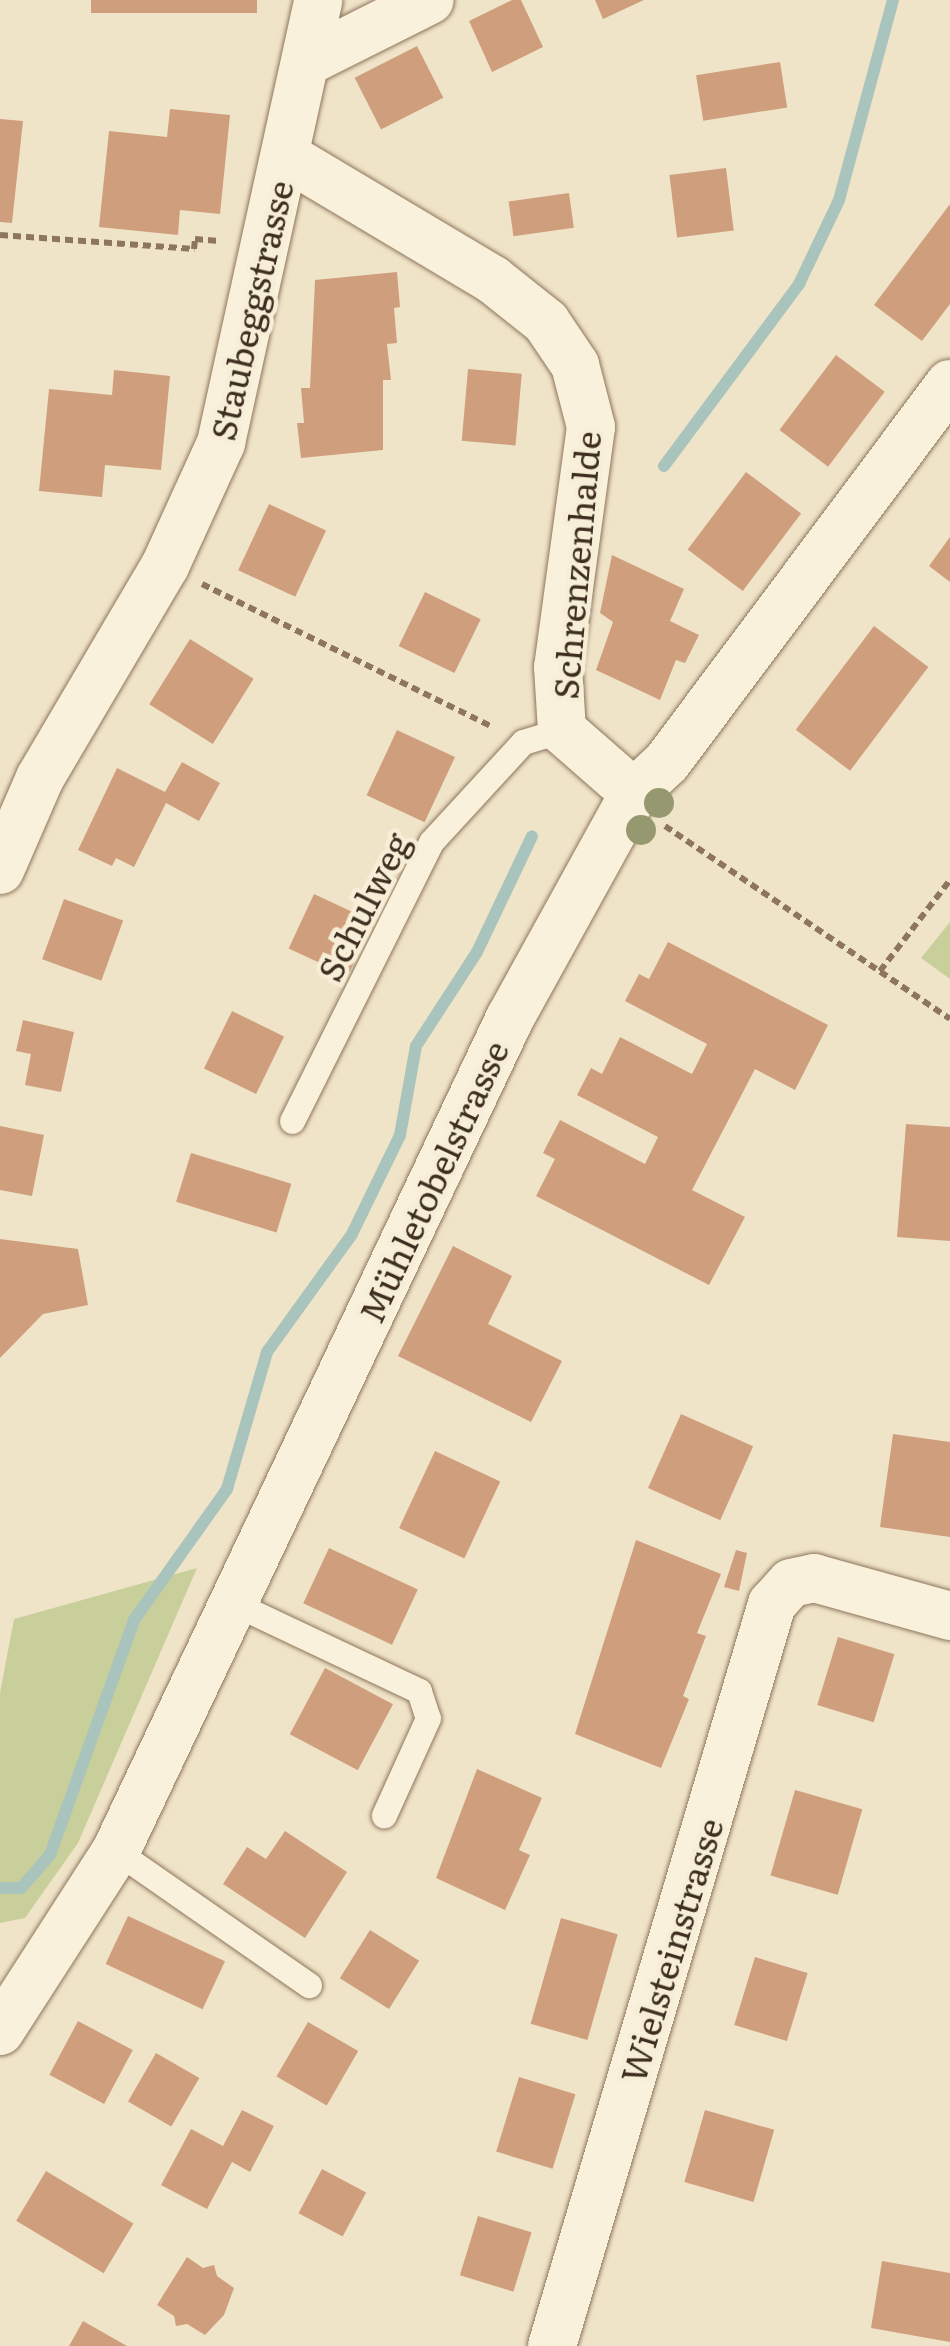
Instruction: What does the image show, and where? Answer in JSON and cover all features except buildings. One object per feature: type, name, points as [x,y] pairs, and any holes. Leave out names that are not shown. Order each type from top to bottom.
[{"type":"street","name":"Staubeggstrasse","points":[[0,871],[40,778],[165,566],[221,443],[308,61],[318,0]]},
{"type":"street","points":[[308,61],[430,0]]},
{"type":"street","name":"Schrenzenhalde","points":[[287,156],[492,279],[546,322],[575,365],[591,427],[558,667],[542,736],[649,809]]},
{"type":"street","name":"Mühletobelstrasse","points":[[0,2030],[116,1852],[510,1018],[649,809],[666,762],[950,384]]},
{"type":"street","name":"Wielsteinstrasse","points":[[552,2346],[772,1604],[791,1583],[814,1578],[950,1616]]},
{"type":"lane","name":"Schulweg","points":[[292,1122],[431,842],[542,736]]},
{"type":"lane","points":[[231,1602],[420,1691],[428,1718],[384,1815]]},
{"type":"lane","points":[[116,1852],[309,1985]]},
{"type":"path","points":[[0,235],[194,249],[195,239],[218,241]]},
{"type":"path","points":[[165,566],[542,736]]},
{"type":"path","points":[[649,809],[950,1019]]},
{"type":"path","points":[[880,971],[950,880]]},
{"type":"green space","points":[[950,922],[950,979],[921,958]]},
{"type":"green space","points":[[197,1568],[78,1843],[25,1918],[0,1923],[0,1693],[14,1619]]},
{"type":"waterway","points":[[664,466],[799,284],[839,200],[893,0]]},
{"type":"waterway","points":[[0,1888],[21,1888],[50,1855],[134,1620],[227,1489],[267,1352],[352,1234],[400,1135],[416,1046],[477,952],[532,836]]}]
